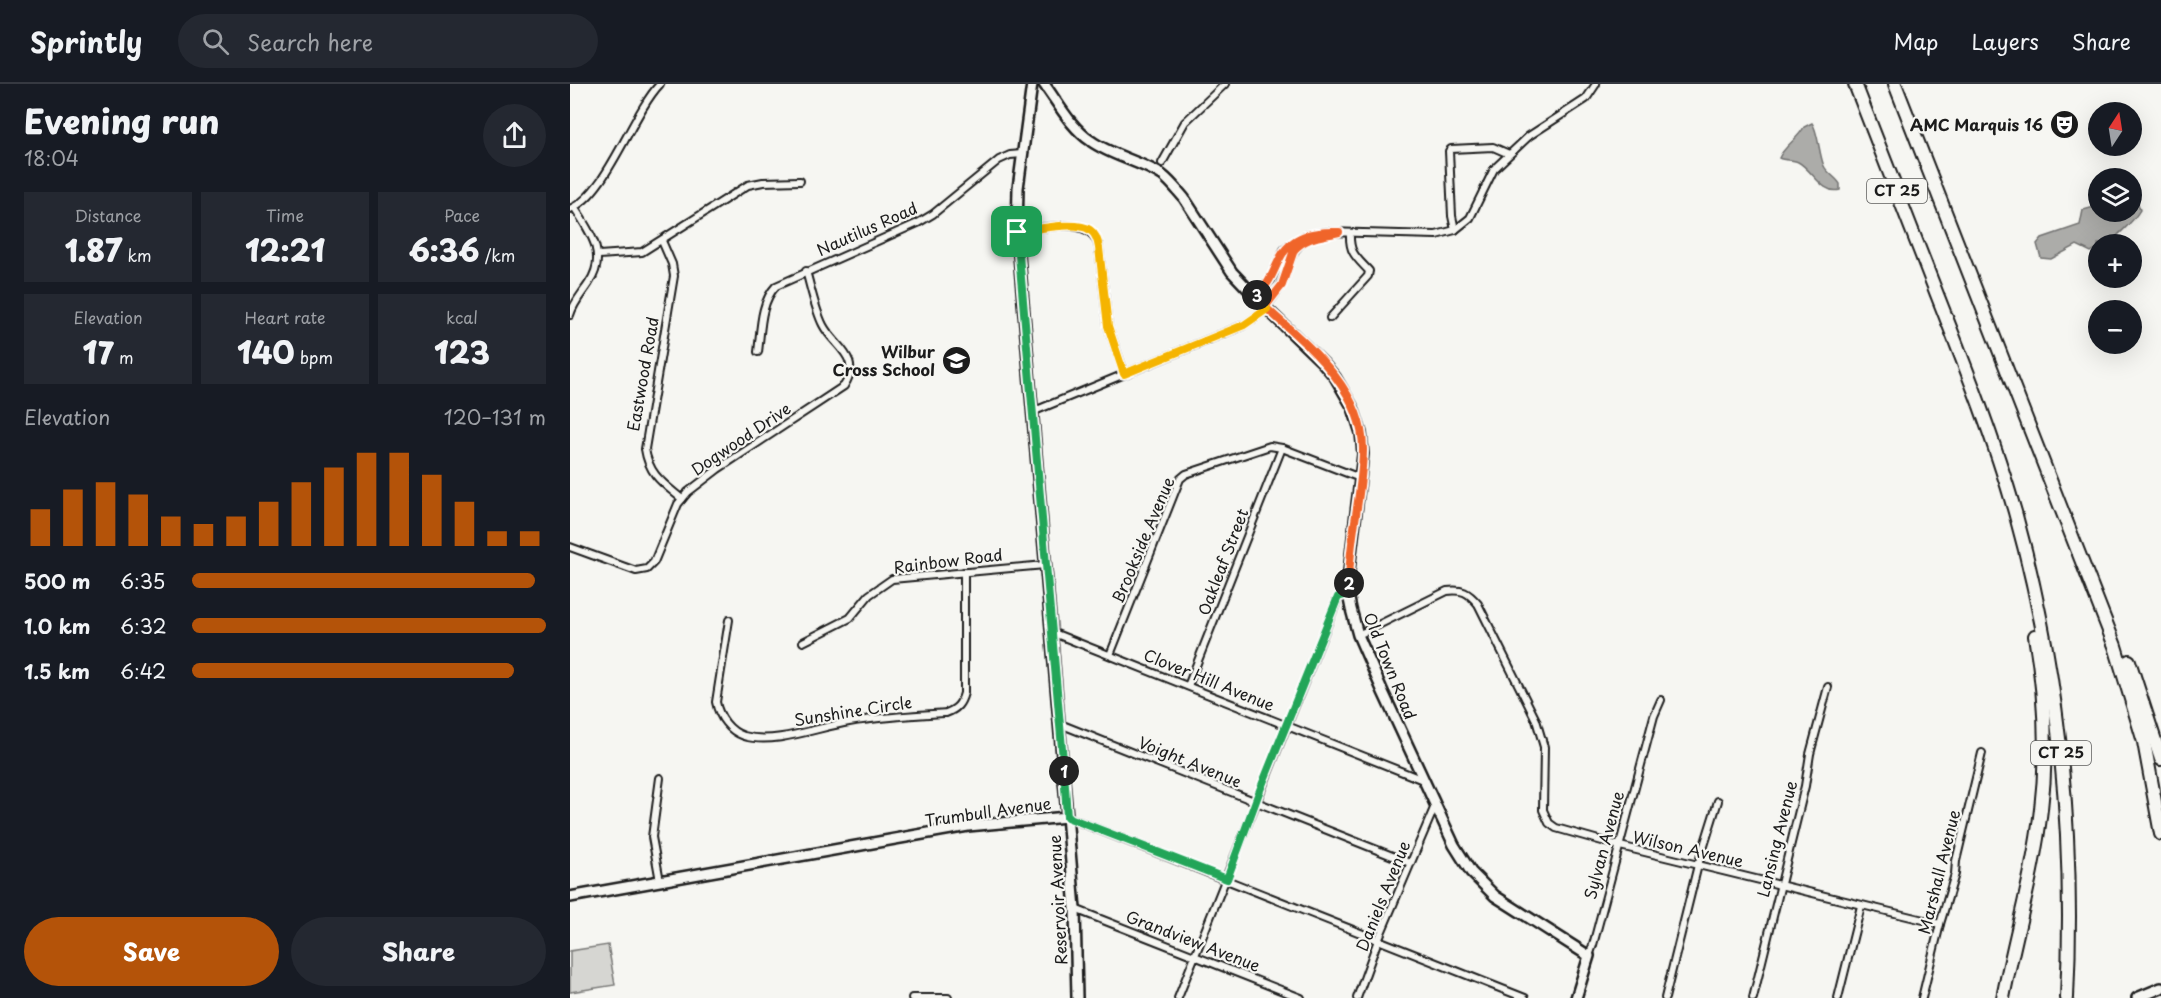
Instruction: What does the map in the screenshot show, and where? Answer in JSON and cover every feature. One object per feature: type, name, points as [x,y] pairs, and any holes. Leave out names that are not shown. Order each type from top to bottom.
[{"type":"highway","name":"CT 25","points":[[1855,84],[1968,372],[1993,442],[2015,513],[2042,625],[2062,762],[2069,869],[2067,998]]},
{"type":"highway","name":"CT 25","points":[[1896,84],[2115,646],[2133,702],[2151,774],[2161,834]]},
{"type":"highway","points":[[2003,998],[2038,832],[2045,740],[2040,664],[2015,513]]},
{"type":"highway","points":[[2089,577],[2126,653],[2161,759]]},
{"type":"main road","name":"Reservoir Avenue","points":[[1032,84],[1018,188],[1017,232],[1075,909],[1077,998]]},
{"type":"main road","name":"Old Town Road","points":[[1044,84],[1074,125],[1088,139],[1102,148],[1161,175],[1175,187],[1232,272],[1335,377],[1353,408],[1363,443],[1348,594],[1358,635],[1435,806],[1462,859],[1481,884],[1508,906],[1588,956]]},
{"type":"main road","name":"Trumbull Avenue","points":[[570,897],[968,826],[1067,817]]},
{"type":"main road","name":"Sylvan Avenue","points":[[1576,998],[1588,956]]},
{"type":"main road","points":[[2137,998],[2161,988]]},
{"type":"street","points":[[570,315],[576,300],[591,281],[599,255],[592,235],[572,208],[601,180],[643,106],[660,84]]},
{"type":"street","points":[[1162,163],[1185,122],[1225,84]]},
{"type":"street","points":[[1255,297],[1266,287],[1284,250],[1293,242],[1316,232],[1436,235],[1455,230],[1470,218],[1494,169],[1529,136],[1586,99],[1596,84]]},
{"type":"street","points":[[1455,230],[1452,216],[1449,151],[1451,149],[1493,147],[1509,154]]},
{"type":"street","name":"Nautilus Road","points":[[758,352],[768,295],[782,281],[925,219],[999,160],[1010,155],[1022,154]]},
{"type":"street","points":[[599,255],[639,254],[662,242],[744,187],[755,183],[800,181]]},
{"type":"street","points":[[1017,232],[1071,226],[1092,232],[1098,240],[1108,326],[1124,374]]},
{"type":"street","points":[[1032,412],[1244,325],[1266,308],[1282,285],[1294,250],[1298,246],[1312,237],[1339,232]]},
{"type":"street","points":[[1330,318],[1368,276],[1369,271],[1352,252],[1349,245],[1350,233]]},
{"type":"street","name":"Eastwood Road","points":[[662,242],[672,264],[674,276],[645,449],[655,476],[682,499]]},
{"type":"street","name":"Dogwood Drive","points":[[570,547],[636,571],[647,569],[654,562],[682,499],[718,469],[846,382],[850,362],[847,354],[824,327],[806,271]]},
{"type":"street","name":"Brookside Avenue","points":[[1110,655],[1180,479],[1186,474],[1264,447],[1282,448],[1360,478]]},
{"type":"street","name":"Oakleaf Street","points":[[1188,686],[1282,448]]},
{"type":"street","name":"Rainbow Road","points":[[803,642],[850,618],[869,595],[892,579],[1045,565]]},
{"type":"street","name":"Sunshine Circle","points":[[729,620],[716,702],[718,712],[727,725],[743,736],[774,737],[877,718],[946,713],[954,710],[961,703],[964,693],[964,572]]},
{"type":"street","name":"Wilson Avenue","points":[[1358,635],[1447,591],[1459,590],[1471,595],[1478,604],[1536,720],[1544,747],[1544,810],[1549,823],[1565,831],[1620,846],[1940,924]]},
{"type":"street","points":[[1178,998],[1338,597],[1348,594]]},
{"type":"street","name":"Clover Hill Avenue","points":[[1051,632],[1423,780]]},
{"type":"street","name":"Lansing Avenue","points":[[1753,998],[1828,687]]},
{"type":"street","name":"Sylvan Avenue","points":[[1588,956],[1593,945],[1654,716],[1661,700]]},
{"type":"street","name":"Voight Avenue","points":[[1060,724],[1410,863]]},
{"type":"street","name":"Marshall Avenue","points":[[1922,998],[1955,874],[1956,861],[1982,753]]},
{"type":"street","points":[[660,778],[652,837],[660,881]]},
{"type":"street","points":[[1665,998],[1698,865],[1718,801]]},
{"type":"street","name":"Daniels Avenue","points":[[1357,998],[1378,940],[1435,806]]},
{"type":"street","name":"Trumbull Avenue","points":[[1067,817],[1525,998]]},
{"type":"street","points":[[1838,998],[1861,906]]},
{"type":"street","name":"Grandview Avenue","points":[[1075,909],[1301,998]]},
{"type":"street","points":[[912,998],[948,998]]},
{"type":"shaded area","points":[[1812,123],[1824,166],[1840,184],[1840,190],[1834,191],[1822,185],[1798,162],[1779,158],[1804,127]]},
{"type":"shaded area","points":[[2088,209],[2088,222],[2132,222],[2119,234],[2088,234],[2088,250],[2077,245],[2051,259],[2041,258],[2037,244],[2042,238],[2080,225],[2083,210]]},
{"type":"shaded area","points":[[608,945],[615,985],[570,992],[570,951]]},
{"type":"place","name":"AMC Marquis 16","points":[[2064,125]]},
{"type":"place","name":"Wilbur Cross School","points":[[956,361]]},
{"type":"route","points":[[1017,232],[1067,817],[1227,879],[1258,795],[1338,597],[1348,594],[1363,453],[1359,422],[1335,377],[1312,351],[1265,307],[1282,285],[1294,250],[1312,237],[1339,232],[1316,232],[1293,242],[1284,250],[1266,287],[1255,297],[1265,307],[1267,309],[1244,325],[1124,374],[1108,326],[1098,240],[1092,232],[1071,226],[1017,232]]}]
